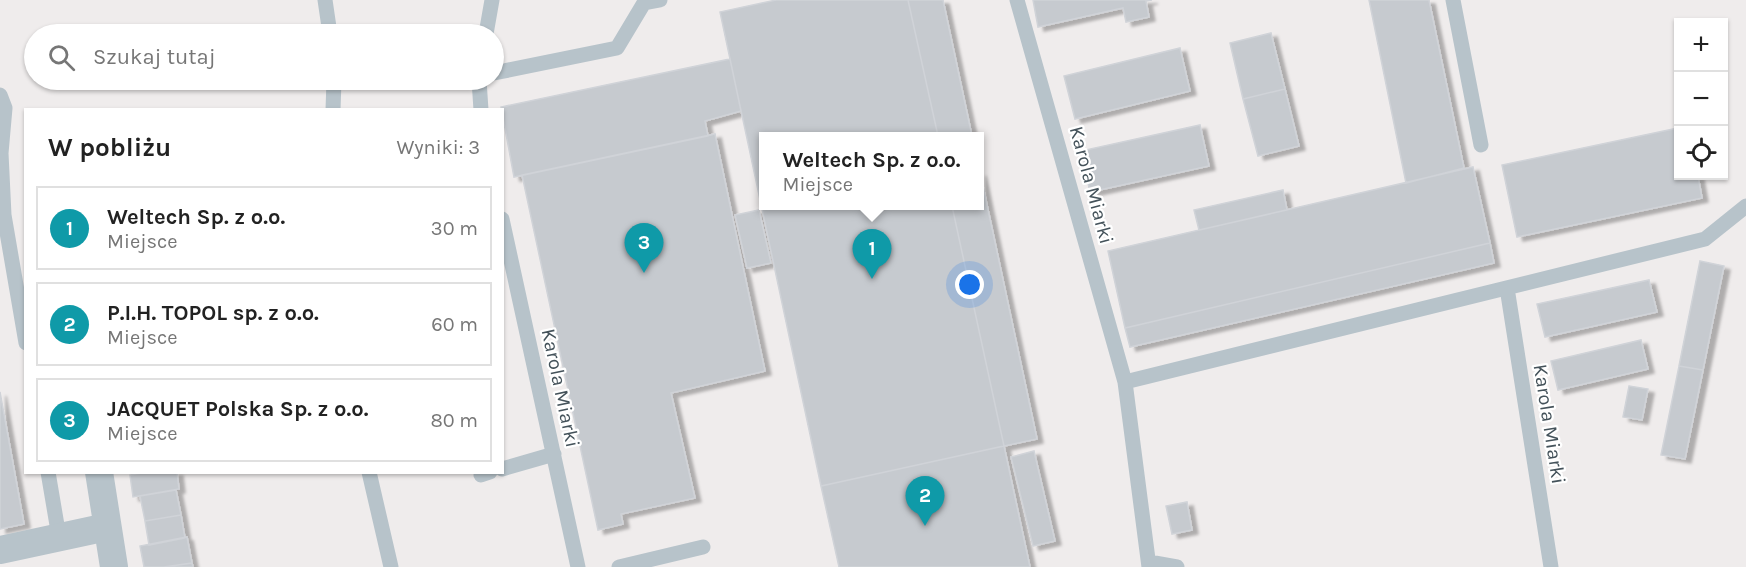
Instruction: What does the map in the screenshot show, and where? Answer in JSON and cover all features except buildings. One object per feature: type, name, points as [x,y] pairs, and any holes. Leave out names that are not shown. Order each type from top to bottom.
[{"type":"street","points":[[99,474],[114,567]]},
{"type":"street","points":[[0,550],[107,527]]},
{"type":"lane","points":[[325,0],[329,24]]},
{"type":"lane","points":[[488,24],[492,0]]},
{"type":"lane","points":[[504,71],[617,48],[644,3],[660,0]]},
{"type":"lane","name":"Karola Miarki","points":[[1017,0],[1125,382],[1149,565],[1177,567]]},
{"type":"lane","points":[[1453,0],[1481,145]]},
{"type":"lane","points":[[333,108],[334,90]]},
{"type":"lane","points":[[480,90],[481,108]]},
{"type":"lane","points":[[0,94],[5,108],[1,153],[4,215],[24,331]]},
{"type":"lane","points":[[1125,382],[1705,239],[1746,206]]},
{"type":"lane","name":"Karola Miarki","points":[[504,228],[578,567]]},
{"type":"lane","name":"Karola Miarki","points":[[1507,288],[1551,567]]},
{"type":"lane","points":[[504,468],[554,454]]},
{"type":"lane","points":[[48,474],[59,537]]},
{"type":"lane","points":[[369,474],[391,567]]},
{"type":"lane","points":[[619,567],[703,548]]},
{"type":"place","name":"JACQUET Polska Sp. z o.o.","points":[[644,273]]},
{"type":"place","name":"Weltech Sp. z o.o.","points":[[872,279]]},
{"type":"place","name":"P.I.H. TOPOL sp. z o.o.","points":[[925,526]]}]
